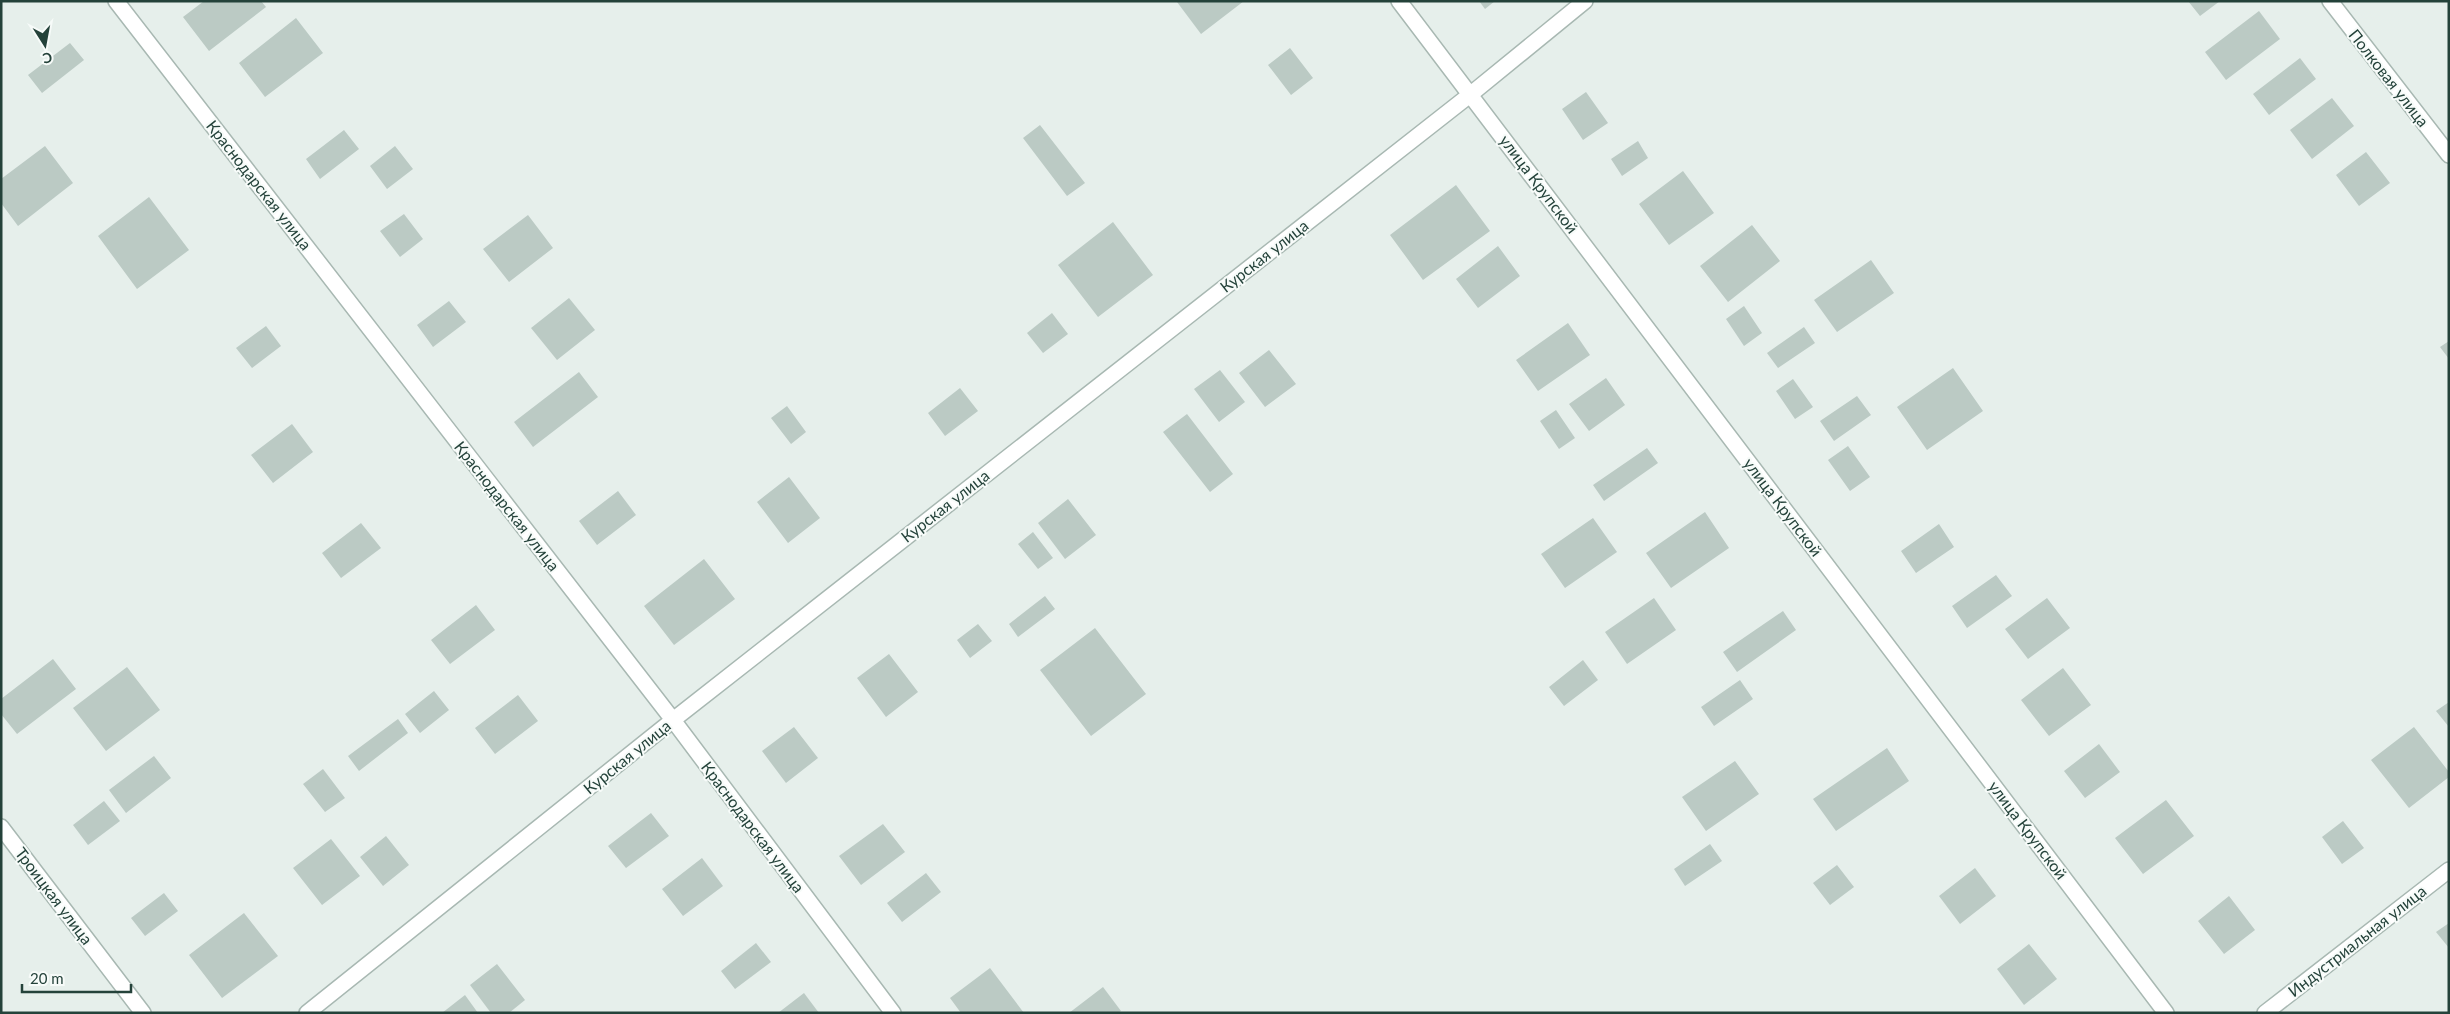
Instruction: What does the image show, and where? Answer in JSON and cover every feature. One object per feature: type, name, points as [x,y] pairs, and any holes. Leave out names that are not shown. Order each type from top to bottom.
[{"type":"street","name":"Краснодарская улица","points":[[116,1],[673,720],[893,1013]]},
{"type":"street","name":"улица Крупской","points":[[1399,1],[2166,1013]]},
{"type":"street","name":"Курская улица","points":[[307,1013],[673,720],[1471,94],[1585,1]]},
{"type":"street","name":"Полковая улица","points":[[2330,1],[2449,155]]},
{"type":"street","name":"Троицкая улица","points":[[1,827],[143,1013]]},
{"type":"street","name":"Индустриальная улица","points":[[2265,1013],[2449,870]]},
{"type":"building","points":[[204,1],[261,1],[266,7],[209,51],[183,17]]},
{"type":"building","points":[[1178,1],[1244,1],[1201,34]]},
{"type":"building","points":[[1479,1],[1495,1],[1485,9]]},
{"type":"building","points":[[2188,1],[2220,1],[2200,16]]},
{"type":"building","points":[[2259,11],[2280,39],[2226,80],[2205,52]]},
{"type":"building","points":[[296,18],[323,53],[265,97],[239,63]]},
{"type":"building","points":[[70,43],[84,60],[42,93],[28,75]]},
{"type":"building","points":[[1290,48],[1313,78],[1291,95],[1268,65]]},
{"type":"building","points":[[2300,58],[2316,79],[2269,115],[2253,94]]},
{"type":"building","points":[[1586,92],[1608,123],[1583,140],[1562,109]]},
{"type":"building","points":[[2332,98],[2354,126],[2312,159],[2290,130]]},
{"type":"building","points":[[1040,125],[1085,183],[1067,196],[1023,138]]},
{"type":"building","points":[[344,130],[359,149],[320,179],[306,159]]},
{"type":"building","points":[[1638,141],[1648,158],[1622,176],[1611,159]]},
{"type":"building","points":[[45,146],[73,183],[18,226],[1,203],[1,179]]},
{"type":"building","points":[[395,146],[413,169],[387,189],[370,166]]},
{"type":"building","points":[[2366,152],[2390,183],[2359,206],[2336,175]]},
{"type":"building","points":[[1683,171],[1714,213],[1669,245],[1639,204]]},
{"type":"building","points":[[1456,185],[1490,231],[1423,280],[1390,235]]},
{"type":"building","points":[[149,197],[189,250],[137,289],[98,236]]},
{"type":"building","points":[[404,214],[423,239],[400,257],[380,231]]},
{"type":"building","points":[[528,215],[553,248],[509,282],[483,249]]},
{"type":"building","points":[[1113,222],[1153,275],[1098,317],[1058,265]]},
{"type":"building","points":[[1752,225],[1780,261],[1728,302],[1700,266]]},
{"type":"building","points":[[1498,246],[1520,276],[1478,308],[1456,279]]},
{"type":"building","points":[[1871,260],[1894,293],[1837,332],[1814,300]]},
{"type":"building","points":[[569,298],[595,330],[557,360],[531,328]]},
{"type":"building","points":[[449,301],[466,322],[433,347],[417,325]]},
{"type":"building","points":[[1744,306],[1762,333],[1744,346],[1726,319]]},
{"type":"building","points":[[1052,313],[1068,334],[1043,353],[1027,333]]},
{"type":"building","points":[[1568,323],[1590,355],[1538,391],[1516,360]]},
{"type":"building","points":[[266,326],[281,346],[252,368],[236,348]]},
{"type":"building","points":[[1804,327],[1815,343],[1778,368],[1767,353]]},
{"type":"building","points":[[2449,341],[2449,359],[2440,347]]},
{"type":"building","points":[[1269,350],[1296,384],[1265,407],[1239,373]]},
{"type":"building","points":[[1953,368],[1983,411],[1927,450],[1897,407]]},
{"type":"building","points":[[1220,370],[1245,402],[1219,422],[1194,389]]},
{"type":"building","points":[[579,372],[598,397],[533,447],[514,422]]},
{"type":"building","points":[[1606,378],[1625,405],[1589,431],[1569,404]]},
{"type":"building","points":[[1793,379],[1813,407],[1795,419],[1776,391]]},
{"type":"building","points":[[960,388],[978,411],[945,436],[928,413]]},
{"type":"building","points":[[1857,396],[1871,415],[1834,441],[1820,421]]},
{"type":"building","points":[[787,406],[806,432],[791,444],[771,418]]},
{"type":"building","points":[[1556,410],[1575,438],[1559,449],[1540,421]]},
{"type":"building","points":[[1187,414],[1233,474],[1210,492],[1163,432]]},
{"type":"building","points":[[292,424],[313,452],[273,483],[251,455]]},
{"type":"building","points":[[1848,446],[1870,477],[1850,491],[1828,460]]},
{"type":"building","points":[[1647,448],[1658,463],[1604,501],[1593,485]]},
{"type":"building","points":[[789,477],[820,518],[788,543],[757,502]]},
{"type":"building","points":[[618,491],[636,515],[597,545],[579,521]]},
{"type":"building","points":[[1068,499],[1096,535],[1065,559],[1038,523]]},
{"type":"building","points":[[1705,512],[1729,548],[1671,588],[1646,553]]},
{"type":"building","points":[[1593,518],[1617,552],[1565,588],[1541,554]]},
{"type":"building","points":[[361,523],[381,548],[341,578],[322,553]]},
{"type":"building","points":[[1939,524],[1954,547],[1916,573],[1901,551]]},
{"type":"building","points":[[1033,532],[1053,558],[1038,569],[1018,544]]},
{"type":"building","points":[[704,559],[735,599],[674,645],[644,606]]},
{"type":"building","points":[[1996,575],[2012,596],[1967,628],[1952,606]]},
{"type":"building","points":[[1045,596],[1055,609],[1018,637],[1009,624]]},
{"type":"building","points":[[1654,598],[1676,630],[1627,664],[1605,632]]},
{"type":"building","points":[[2047,598],[2070,628],[2028,659],[2005,629]]},
{"type":"building","points":[[476,605],[495,630],[450,664],[431,640]]},
{"type":"building","points":[[1783,611],[1796,630],[1737,672],[1723,652]]},
{"type":"building","points":[[978,624],[992,641],[970,658],[957,640]]},
{"type":"building","points":[[1095,628],[1146,694],[1091,736],[1040,670]]},
{"type":"building","points":[[889,654],[918,692],[886,717],[857,678]]},
{"type":"building","points":[[53,659],[76,689],[17,734],[1,714],[1,699]]},
{"type":"building","points":[[1583,660],[1598,680],[1564,706],[1549,687]]},
{"type":"building","points":[[127,667],[160,710],[106,751],[73,708]]},
{"type":"building","points":[[2063,668],[2091,705],[2049,736],[2021,700]]},
{"type":"building","points":[[1740,680],[1753,699],[1714,726],[1701,707]]},
{"type":"building","points":[[434,691],[449,710],[420,733],[405,714]]},
{"type":"building","points":[[518,695],[538,721],[495,754],[475,728]]},
{"type":"building","points":[[2449,702],[2449,727],[2436,711]]},
{"type":"building","points":[[398,719],[408,733],[359,771],[348,756]]},
{"type":"building","points":[[794,727],[818,758],[786,783],[762,751]]},
{"type":"building","points":[[2414,727],[2449,772],[2449,777],[2409,808],[2371,760]]},
{"type":"building","points":[[2099,744],[2120,772],[2085,798],[2064,771]]},
{"type":"building","points":[[1887,748],[1909,781],[1836,831],[1813,799]]},
{"type":"building","points":[[154,756],[171,778],[126,813],[109,790]]},
{"type":"building","points":[[1735,761],[1759,794],[1706,831],[1682,797]]},
{"type":"building","points":[[323,769],[345,798],[325,812],[303,784]]},
{"type":"building","points":[[2166,800],[2194,836],[2143,874],[2115,838]]},
{"type":"building","points":[[104,801],[120,821],[88,845],[73,825]]},
{"type":"building","points":[[651,813],[669,836],[626,868],[608,846]]},
{"type":"building","points":[[2343,821],[2364,848],[2342,864],[2322,837]]},
{"type":"building","points":[[883,824],[905,852],[861,885],[839,856]]},
{"type":"building","points":[[386,836],[409,865],[383,886],[360,857]]},
{"type":"building","points":[[331,839],[360,876],[322,905],[293,868]]},
{"type":"building","points":[[1710,844],[1722,861],[1685,886],[1674,869]]},
{"type":"building","points":[[702,858],[723,886],[683,916],[662,889]]},
{"type":"building","points":[[1837,865],[1854,887],[1830,905],[1813,883]]},
{"type":"building","points":[[1975,868],[1996,896],[1960,924],[1939,896]]},
{"type":"building","points":[[926,873],[941,892],[902,922],[887,903]]},
{"type":"building","points":[[164,893],[178,911],[145,936],[131,918]]},
{"type":"building","points":[[2229,896],[2255,930],[2224,954],[2198,921]]},
{"type":"building","points":[[244,913],[278,956],[222,998],[189,955]]},
{"type":"building","points":[[2449,923],[2449,948],[2436,932]]},
{"type":"building","points":[[756,943],[771,962],[735,989],[721,971]]},
{"type":"building","points":[[2029,944],[2057,979],[2024,1005],[1997,969]]},
{"type":"building","points":[[497,964],[525,1000],[509,1013],[491,1013],[470,985]]},
{"type":"building","points":[[990,968],[1024,1013],[961,1013],[950,998]]},
{"type":"building","points":[[1103,987],[1121,1011],[1118,1013],[1069,1013]]},
{"type":"building","points":[[804,993],[819,1013],[778,1013]]},
{"type":"building","points":[[465,995],[478,1013],[442,1013]]}]
